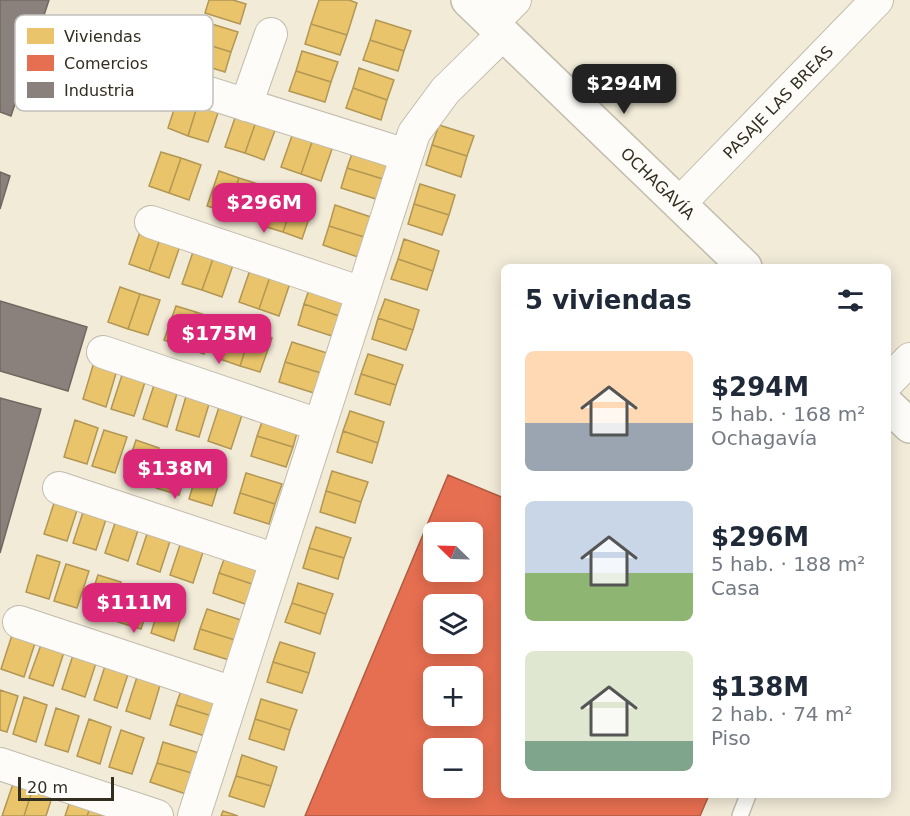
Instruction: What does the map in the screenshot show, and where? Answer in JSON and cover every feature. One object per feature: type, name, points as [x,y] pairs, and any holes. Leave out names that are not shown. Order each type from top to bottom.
[{"type":"main road","name":"OCHAGAVÍA","points":[[468,0],[742,264]]},
{"type":"main road","points":[[891,408],[910,426]]},
{"type":"street","points":[[194,816],[414,133],[445,91],[498,29],[515,0]]},
{"type":"street","name":"PASAJE LAS BREAS","points":[[679,204],[878,0]]},
{"type":"street","points":[[246,105],[271,33]]},
{"type":"street","points":[[213,94],[406,155]]},
{"type":"street","points":[[151,222],[362,293]]},
{"type":"street","points":[[103,352],[320,425]]},
{"type":"street","points":[[891,379],[910,359]]},
{"type":"street","points":[[59,488],[276,560]]},
{"type":"street","points":[[19,622],[233,693]]},
{"type":"street","points":[[0,764],[157,816]]},
{"type":"lane","points":[[740,816],[747,798]]},
{"type":"building: Viviendas","points":[[209,0],[233,0],[246,4],[240,24],[205,13]]},
{"type":"building: Viviendas","points":[[319,0],[349,0],[357,3],[347,35],[311,24]]},
{"type":"building: Viviendas","points":[[376,20],[411,31],[404,51],[370,40]]},
{"type":"building: Viviendas","points":[[213,24],[238,32],[231,52],[213,46]]},
{"type":"building: Viviendas","points":[[311,24],[347,35],[340,55],[305,44]]},
{"type":"building: Viviendas","points":[[370,40],[404,51],[398,71],[363,60]]},
{"type":"building: Viviendas","points":[[213,46],[231,52],[225,72],[213,68]]},
{"type":"building: Viviendas","points":[[302,51],[338,62],[331,82],[296,71]]},
{"type":"building: Viviendas","points":[[359,68],[394,80],[387,100],[353,88]]},
{"type":"building: Viviendas","points":[[296,71],[331,82],[325,102],[289,91]]},
{"type":"building: Viviendas","points":[[353,88],[387,100],[381,120],[346,108]]},
{"type":"building: Viviendas","points":[[213,105],[220,107],[208,142],[188,136],[196,111],[213,111]]},
{"type":"building: Viviendas","points":[[174,111],[196,111],[188,136],[168,128]]},
{"type":"building: Viviendas","points":[[237,112],[257,119],[245,153],[225,147]]},
{"type":"building: Viviendas","points":[[257,119],[277,125],[264,160],[245,153]]},
{"type":"building: Viviendas","points":[[439,125],[474,136],[467,156],[432,145]]},
{"type":"building: Viviendas","points":[[293,133],[313,139],[301,174],[281,167]]},
{"type":"building: Viviendas","points":[[313,139],[333,146],[321,181],[301,174]]},
{"type":"building: Viviendas","points":[[432,145],[467,156],[461,177],[426,165]]},
{"type":"building: Viviendas","points":[[354,148],[389,159],[383,179],[347,168]]},
{"type":"building: Viviendas","points":[[161,152],[181,158],[169,193],[149,186]]},
{"type":"building: Viviendas","points":[[181,158],[201,165],[189,200],[169,193]]},
{"type":"building: Viviendas","points":[[347,168],[383,179],[376,199],[341,188]]},
{"type":"building: Viviendas","points":[[219,171],[239,178],[227,212],[207,206]]},
{"type":"building: Viviendas","points":[[239,178],[258,184],[247,219],[227,212]]},
{"type":"building: Viviendas","points":[[420,184],[455,195],[449,215],[414,204]]},
{"type":"building: Viviendas","points":[[275,191],[295,197],[283,232],[263,226]]},
{"type":"building: Viviendas","points":[[295,197],[314,204],[302,239],[283,232]]},
{"type":"building: Viviendas","points":[[414,204],[449,215],[442,235],[408,224]]},
{"type":"building: Viviendas","points":[[335,205],[371,217],[364,237],[329,226]]},
{"type":"building: Viviendas","points":[[329,226],[364,237],[358,257],[323,245]]},
{"type":"building: Viviendas","points":[[141,229],[161,236],[149,271],[129,264]]},
{"type":"building: Viviendas","points":[[161,236],[181,243],[169,278],[149,271]]},
{"type":"building: Viviendas","points":[[404,239],[439,251],[433,271],[398,259]]},
{"type":"building: Viviendas","points":[[194,249],[214,256],[202,290],[182,284]]},
{"type":"building: Viviendas","points":[[214,256],[234,262],[222,297],[202,290]]},
{"type":"building: Viviendas","points":[[398,259],[433,271],[427,290],[391,279]]},
{"type":"building: Viviendas","points":[[251,267],[271,274],[259,309],[239,302]]},
{"type":"building: Viviendas","points":[[271,274],[291,280],[279,316],[259,309]]},
{"type":"building: Viviendas","points":[[311,284],[345,296],[339,316],[304,304]]},
{"type":"building: Viviendas","points":[[120,287],[140,294],[128,329],[108,322]]},
{"type":"building: Viviendas","points":[[140,294],[160,300],[148,335],[128,329]]},
{"type":"building: Viviendas","points":[[385,299],[419,310],[413,330],[378,318]]},
{"type":"building: Viviendas","points":[[304,304],[339,316],[332,336],[298,325]]},
{"type":"building: Viviendas","points":[[176,306],[196,312],[184,347],[164,340]]},
{"type":"building: Viviendas","points":[[196,312],[216,319],[204,354],[184,347]]},
{"type":"building: Viviendas","points":[[378,318],[413,330],[406,350],[372,339]]},
{"type":"building: Viviendas","points":[[232,324],[252,330],[240,366],[220,359]]},
{"type":"building: Viviendas","points":[[252,330],[272,338],[260,372],[240,366]]},
{"type":"building: Viviendas","points":[[292,342],[327,353],[321,373],[285,362]]},
{"type":"building: Viviendas","points":[[368,354],[403,365],[396,385],[361,374]]},
{"type":"building: Viviendas","points":[[94,362],[117,370],[106,407],[83,399]]},
{"type":"building: Viviendas","points":[[285,362],[321,373],[314,393],[279,382]]},
{"type":"building: Viviendas","points":[[123,372],[146,379],[134,416],[111,409]]},
{"type":"building: Viviendas","points":[[361,374],[396,385],[390,405],[355,394]]},
{"type":"building: Viviendas","points":[[155,382],[178,390],[167,427],[143,419]]},
{"type":"building: Viviendas","points":[[187,393],[210,401],[199,437],[176,430]]},
{"type":"building: Viviendas","points":[[220,404],[243,412],[231,449],[208,441]]},
{"type":"building: Viviendas","points":[[350,411],[384,422],[378,443],[343,431]]},
{"type":"building: Viviendas","points":[[264,416],[299,426],[293,447],[257,436]]},
{"type":"building: Viviendas","points":[[75,420],[98,428],[87,464],[64,457]]},
{"type":"building: Viviendas","points":[[104,430],[127,437],[115,473],[92,466]]},
{"type":"building: Viviendas","points":[[343,431],[378,443],[372,463],[337,452]]},
{"type":"building: Viviendas","points":[[257,436],[293,447],[286,467],[251,456]]},
{"type":"building: Viviendas","points":[[136,440],[159,448],[147,484],[124,477]]},
{"type":"building: Viviendas","points":[[168,451],[191,458],[179,495],[156,488]]},
{"type":"building: Viviendas","points":[[200,462],[223,470],[212,506],[189,499]]},
{"type":"building: Viviendas","points":[[332,471],[368,482],[361,502],[326,491]]},
{"type":"building: Viviendas","points":[[246,473],[282,484],[275,504],[240,493]]},
{"type":"building: Viviendas","points":[[326,491],[361,502],[355,523],[320,512]]},
{"type":"building: Viviendas","points":[[240,493],[275,504],[269,524],[234,513]]},
{"type":"building: Viviendas","points":[[56,497],[79,504],[67,541],[44,534]]},
{"type":"building: Viviendas","points":[[85,506],[108,513],[96,550],[73,543]]},
{"type":"building: Viviendas","points":[[117,517],[140,524],[128,561],[105,553]]},
{"type":"building: Viviendas","points":[[316,527],[351,538],[344,558],[309,548]]},
{"type":"building: Viviendas","points":[[149,528],[172,535],[160,572],[137,564]]},
{"type":"building: Viviendas","points":[[182,539],[205,546],[193,583],[170,575]]},
{"type":"building: Viviendas","points":[[309,548],[344,558],[338,579],[303,568]]},
{"type":"building: Viviendas","points":[[226,554],[261,565],[255,585],[219,573]]},
{"type":"building: Viviendas","points":[[37,555],[60,562],[49,599],[26,592]]},
{"type":"building: Viviendas","points":[[66,564],[89,571],[77,608],[54,601]]},
{"type":"building: Viviendas","points":[[219,573],[255,585],[248,605],[213,593]]},
{"type":"building: Viviendas","points":[[98,575],[121,582],[109,619],[86,611]]},
{"type":"building: Viviendas","points":[[298,583],[333,594],[326,614],[292,603]]},
{"type":"building: Viviendas","points":[[130,586],[153,593],[141,629],[118,622]]},
{"type":"building: Viviendas","points":[[162,597],[185,604],[174,641],[151,633]]},
{"type":"building: Viviendas","points":[[292,603],[326,614],[320,634],[285,622]]},
{"type":"building: Viviendas","points":[[207,609],[241,620],[235,640],[200,629]]},
{"type":"building: Viviendas","points":[[200,629],[235,640],[229,660],[194,649]]},
{"type":"building: Viviendas","points":[[13,632],[36,640],[24,677],[1,669]]},
{"type":"building: Viviendas","points":[[42,642],[65,649],[53,686],[29,678]]},
{"type":"building: Viviendas","points":[[280,642],[315,653],[309,673],[273,662]]},
{"type":"building: Viviendas","points":[[74,652],[97,660],[85,697],[62,689]]},
{"type":"building: Viviendas","points":[[273,662],[309,673],[302,693],[267,682]]},
{"type":"building: Viviendas","points":[[106,663],[129,671],[117,708],[94,700]]},
{"type":"building: Viviendas","points":[[138,674],[161,682],[150,719],[126,711]]},
{"type":"building: Viviendas","points":[[183,685],[218,696],[212,716],[176,705]]},
{"type":"building: Viviendas","points":[[0,690],[18,696],[7,732],[0,730]]},
{"type":"building: Viviendas","points":[[24,697],[47,705],[36,742],[13,734]]},
{"type":"building: Viviendas","points":[[261,699],[297,710],[290,730],[255,719]]},
{"type":"building: Viviendas","points":[[176,705],[212,716],[205,736],[170,725]]},
{"type":"building: Viviendas","points":[[56,708],[79,716],[68,752],[45,745]]},
{"type":"building: Viviendas","points":[[89,719],[111,727],[100,764],[77,756]]},
{"type":"building: Viviendas","points":[[255,719],[290,730],[284,750],[249,739]]},
{"type":"building: Viviendas","points":[[121,730],[144,738],[132,774],[109,767]]},
{"type":"building: Viviendas","points":[[163,742],[199,753],[192,773],[157,763]]},
{"type":"building: Viviendas","points":[[242,755],[277,767],[271,786],[236,776]]},
{"type":"building: Viviendas","points":[[157,763],[192,773],[186,794],[150,782]]},
{"type":"building: Viviendas","points":[[236,776],[271,786],[264,807],[229,796]]},
{"type":"building: Viviendas","points":[[14,781],[33,788],[24,816],[2,816]]},
{"type":"building: Viviendas","points":[[33,788],[53,794],[46,816],[24,816]]},
{"type":"building: Viviendas","points":[[70,801],[90,808],[87,816],[65,816]]},
{"type":"building: Viviendas","points":[[90,808],[109,816],[87,816]]},
{"type":"building: Viviendas","points":[[223,811],[238,816],[221,816]]},
{"type":"building: Comercios","points":[[448,475],[501,497],[501,798],[708,798],[700,816],[305,816],[423,535],[423,582],[483,582],[483,522],[428,522]]},
{"type":"building: Industria","points":[[0,0],[49,0],[44,15],[15,15],[15,104],[11,116],[0,112]]},
{"type":"building: Industria","points":[[0,172],[10,176],[0,209]]},
{"type":"building: Industria","points":[[0,301],[87,327],[68,391],[0,371]]},
{"type":"building: Industria","points":[[0,398],[41,409],[0,553]]}]
